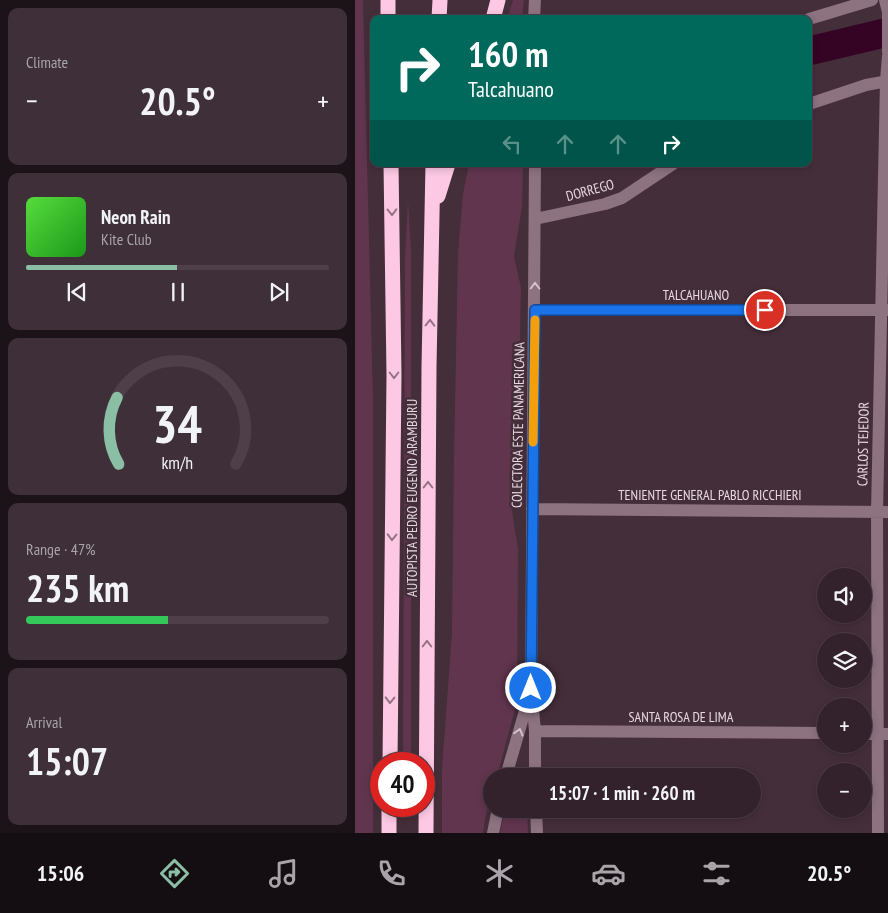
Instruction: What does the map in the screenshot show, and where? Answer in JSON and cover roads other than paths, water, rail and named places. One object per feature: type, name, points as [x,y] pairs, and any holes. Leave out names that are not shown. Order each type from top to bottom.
[{"type":"highway","points":[[388,0],[388,15]]},
{"type":"highway","points":[[439,15],[440,0]]},
{"type":"highway","points":[[494,15],[498,0]]},
{"type":"highway","name":"AUTOPISTA PEDRO EUGENIO ARAMBURU","points":[[390,752],[394,375],[391,167]]},
{"type":"highway","name":"AUTOPISTA PEDRO EUGENIO ARAMBURU","points":[[426,833],[429,366],[433,167]]},
{"type":"highway","points":[[432,214],[447,167]]},
{"type":"highway","points":[[389,817],[389,833]]},
{"type":"street","points":[[534,15],[535,0]]},
{"type":"street","points":[[812,18],[872,0]]},
{"type":"street","points":[[885,0],[888,12],[888,52]]},
{"type":"street","name":"CARLOS TEJEDOR","points":[[878,833],[883,734],[882,512],[888,56]]},
{"type":"street","points":[[812,103],[866,85],[887,81]]},
{"type":"street","name":"COLECTORA ESTE PANAMERICANA","points":[[535,167],[531,688],[535,731],[535,768]]},
{"type":"street","name":"DORREGO","points":[[535,219],[605,204],[621,198],[668,167]]},
{"type":"street","name":"TALCAHUANO","points":[[535,310],[885,310]]},
{"type":"street","name":"TENIENTE GENERAL PABLO RICCHIERI","points":[[532,509],[882,512]]},
{"type":"street","points":[[508,768],[531,688]]},
{"type":"street","name":"SANTA ROSA DE LIMA","points":[[535,731],[817,733]]},
{"type":"street","points":[[493,833],[496,818]]},
{"type":"street","points":[[536,818],[537,833]]},
{"type":"waterway","points":[[812,50],[888,32]]}]
